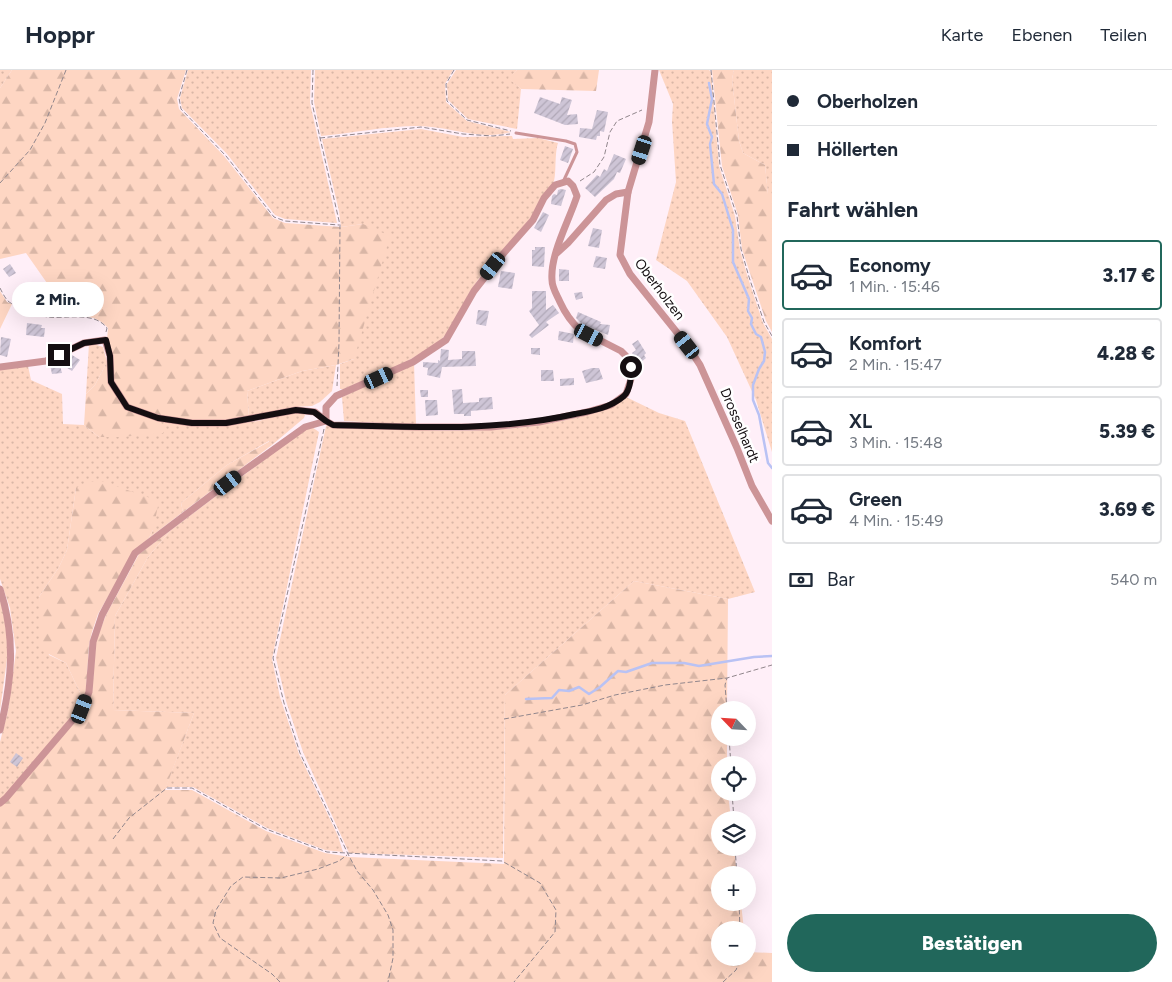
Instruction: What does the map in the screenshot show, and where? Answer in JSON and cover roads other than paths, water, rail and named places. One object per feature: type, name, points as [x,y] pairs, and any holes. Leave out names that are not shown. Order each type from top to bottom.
[{"type":"street","name":"Oberholzen","points":[[654,70],[651,107],[642,150],[628,192],[620,255],[630,274],[687,345],[700,366]]},
{"type":"street","points":[[0,367],[46,361],[84,343],[106,340],[110,356],[111,382],[127,407],[158,418],[192,423],[226,423],[296,410],[314,412],[326,421],[333,425],[416,427],[501,426],[539,422],[611,405],[626,394],[631,379],[631,367],[626,356],[621,351],[580,330],[570,320],[561,305],[552,282],[552,269],[556,253],[578,196],[573,186],[568,181],[562,182],[555,185],[544,198],[533,220],[474,291],[446,340],[413,362],[336,396],[326,408],[326,421]]},
{"type":"street","points":[[556,253],[568,244],[606,200],[616,194],[628,192]]},
{"type":"street","name":"Drosselhardt","points":[[700,366],[752,486],[772,521]]},
{"type":"street","points":[[0,803],[82,709],[89,692],[93,642],[102,615],[135,554],[242,472],[305,427],[326,421]]},
{"type":"street","points":[[0,590],[6,607],[11,664],[0,730]]},
{"type":"lane","points":[[516,133],[575,144],[577,152],[562,182]]},
{"type":"waterway","points":[[709,83],[712,99],[707,124],[712,137],[710,144],[714,184],[722,194],[733,230],[733,262],[749,299],[748,311],[752,318],[751,324],[756,334],[761,337],[765,352],[764,361],[753,385],[753,400],[759,415],[768,463],[772,468]]},
{"type":"waterway","points":[[526,699],[552,698],[559,690],[569,691],[579,687],[589,694],[618,671],[626,672],[652,663],[684,663],[699,666],[772,656]]}]
